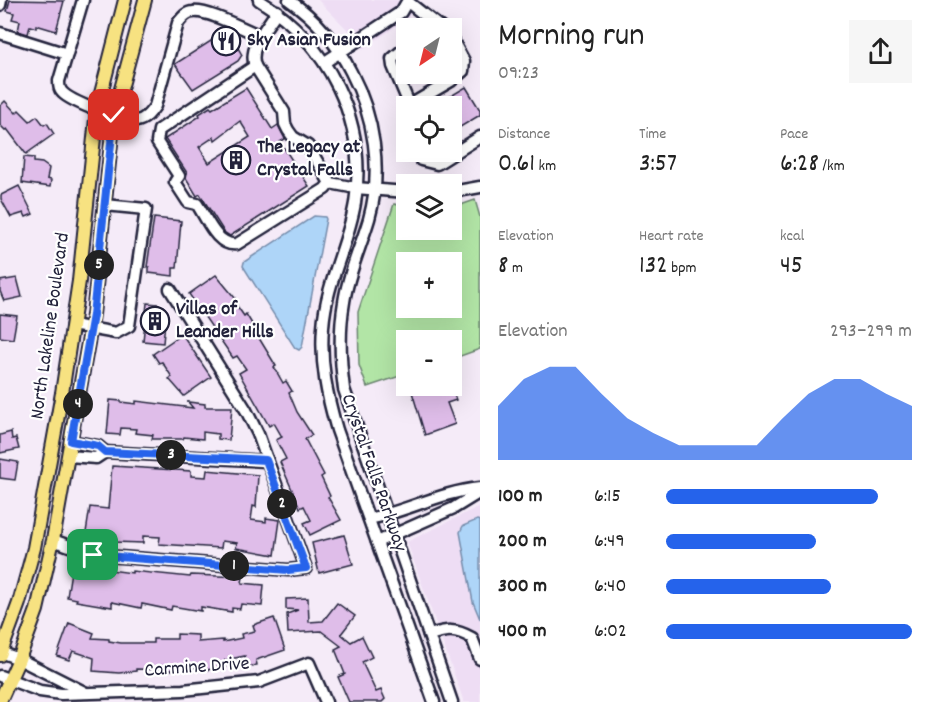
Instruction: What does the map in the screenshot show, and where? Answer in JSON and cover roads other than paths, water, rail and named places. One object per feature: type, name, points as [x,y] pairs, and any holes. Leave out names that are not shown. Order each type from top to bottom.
[{"type":"main road","name":"North Lakeline Boulevard","points":[[0,653],[19,603],[34,548],[62,393],[79,281],[97,109],[125,0]]},
{"type":"main road","name":"North Lakeline Boulevard","points":[[0,701],[5,678],[19,659],[36,610],[53,540],[91,328],[114,115],[145,0]]},
{"type":"street","points":[[0,5],[1,0]]},
{"type":"street","points":[[83,0],[66,54],[59,88],[64,94],[97,109],[137,121],[148,116],[155,106],[178,23],[185,15],[194,11],[208,14],[261,36]]},
{"type":"street","name":"Crystal Falls Parkway","points":[[259,0],[277,11],[300,31],[325,62],[349,114],[356,146],[356,188],[354,204],[327,292],[322,361],[327,394],[337,430],[434,702]]},
{"type":"street","name":"Crystal Falls Parkway","points":[[289,0],[318,25],[341,52],[371,118],[376,168],[374,190],[370,216],[344,301],[339,356],[344,389],[452,702]]},
{"type":"street","points":[[325,62],[401,12],[408,1],[424,18]]},
{"type":"street","points":[[277,11],[254,47],[252,59],[284,112],[288,130],[293,137],[308,146],[330,183],[396,191]]},
{"type":"street","points":[[0,33],[66,54]]},
{"type":"street","points":[[396,56],[392,59],[396,73]]},
{"type":"street","points":[[255,66],[159,130],[157,142],[179,176],[175,182],[188,202],[197,204],[222,242],[230,245],[237,244],[325,189],[330,183]]},
{"type":"street","points":[[426,96],[446,84]]},
{"type":"street","points":[[462,151],[478,142]]},
{"type":"street","points":[[462,190],[480,187]]},
{"type":"street","points":[[72,325],[117,333],[129,326],[146,209],[105,205]]},
{"type":"street","points":[[53,540],[93,555],[288,570],[306,568],[258,434],[246,410],[170,289]]},
{"type":"street","points":[[71,441],[98,446],[105,452]]},
{"type":"street","points":[[68,456],[96,458],[105,452],[266,460]]},
{"type":"street","points":[[369,519],[456,490],[480,490]]},
{"type":"street","points":[[377,542],[454,508],[480,490]]},
{"type":"street","points":[[429,635],[452,629],[461,631],[472,638],[480,660]]},
{"type":"street","name":"Carmine Drive","points":[[0,653],[19,659],[84,693]]},
{"type":"street","name":"Carmine Drive","points":[[5,678],[40,692],[61,694],[183,690],[259,682],[309,663],[326,702]]},
{"type":"water","points":[[314,216],[326,219],[302,347],[299,350],[295,348],[243,266],[244,262]]},
{"type":"water","points":[[477,520],[480,521],[480,619],[473,602],[460,532],[463,526]]},
{"type":"place","name":"Sky Asian Fusion","points":[[226,41]]},
{"type":"place","name":"The Legacy at Crystal Falls","points":[[236,160]]},
{"type":"place","name":"Villas of Leander Hills","points":[[155,321]]}]
